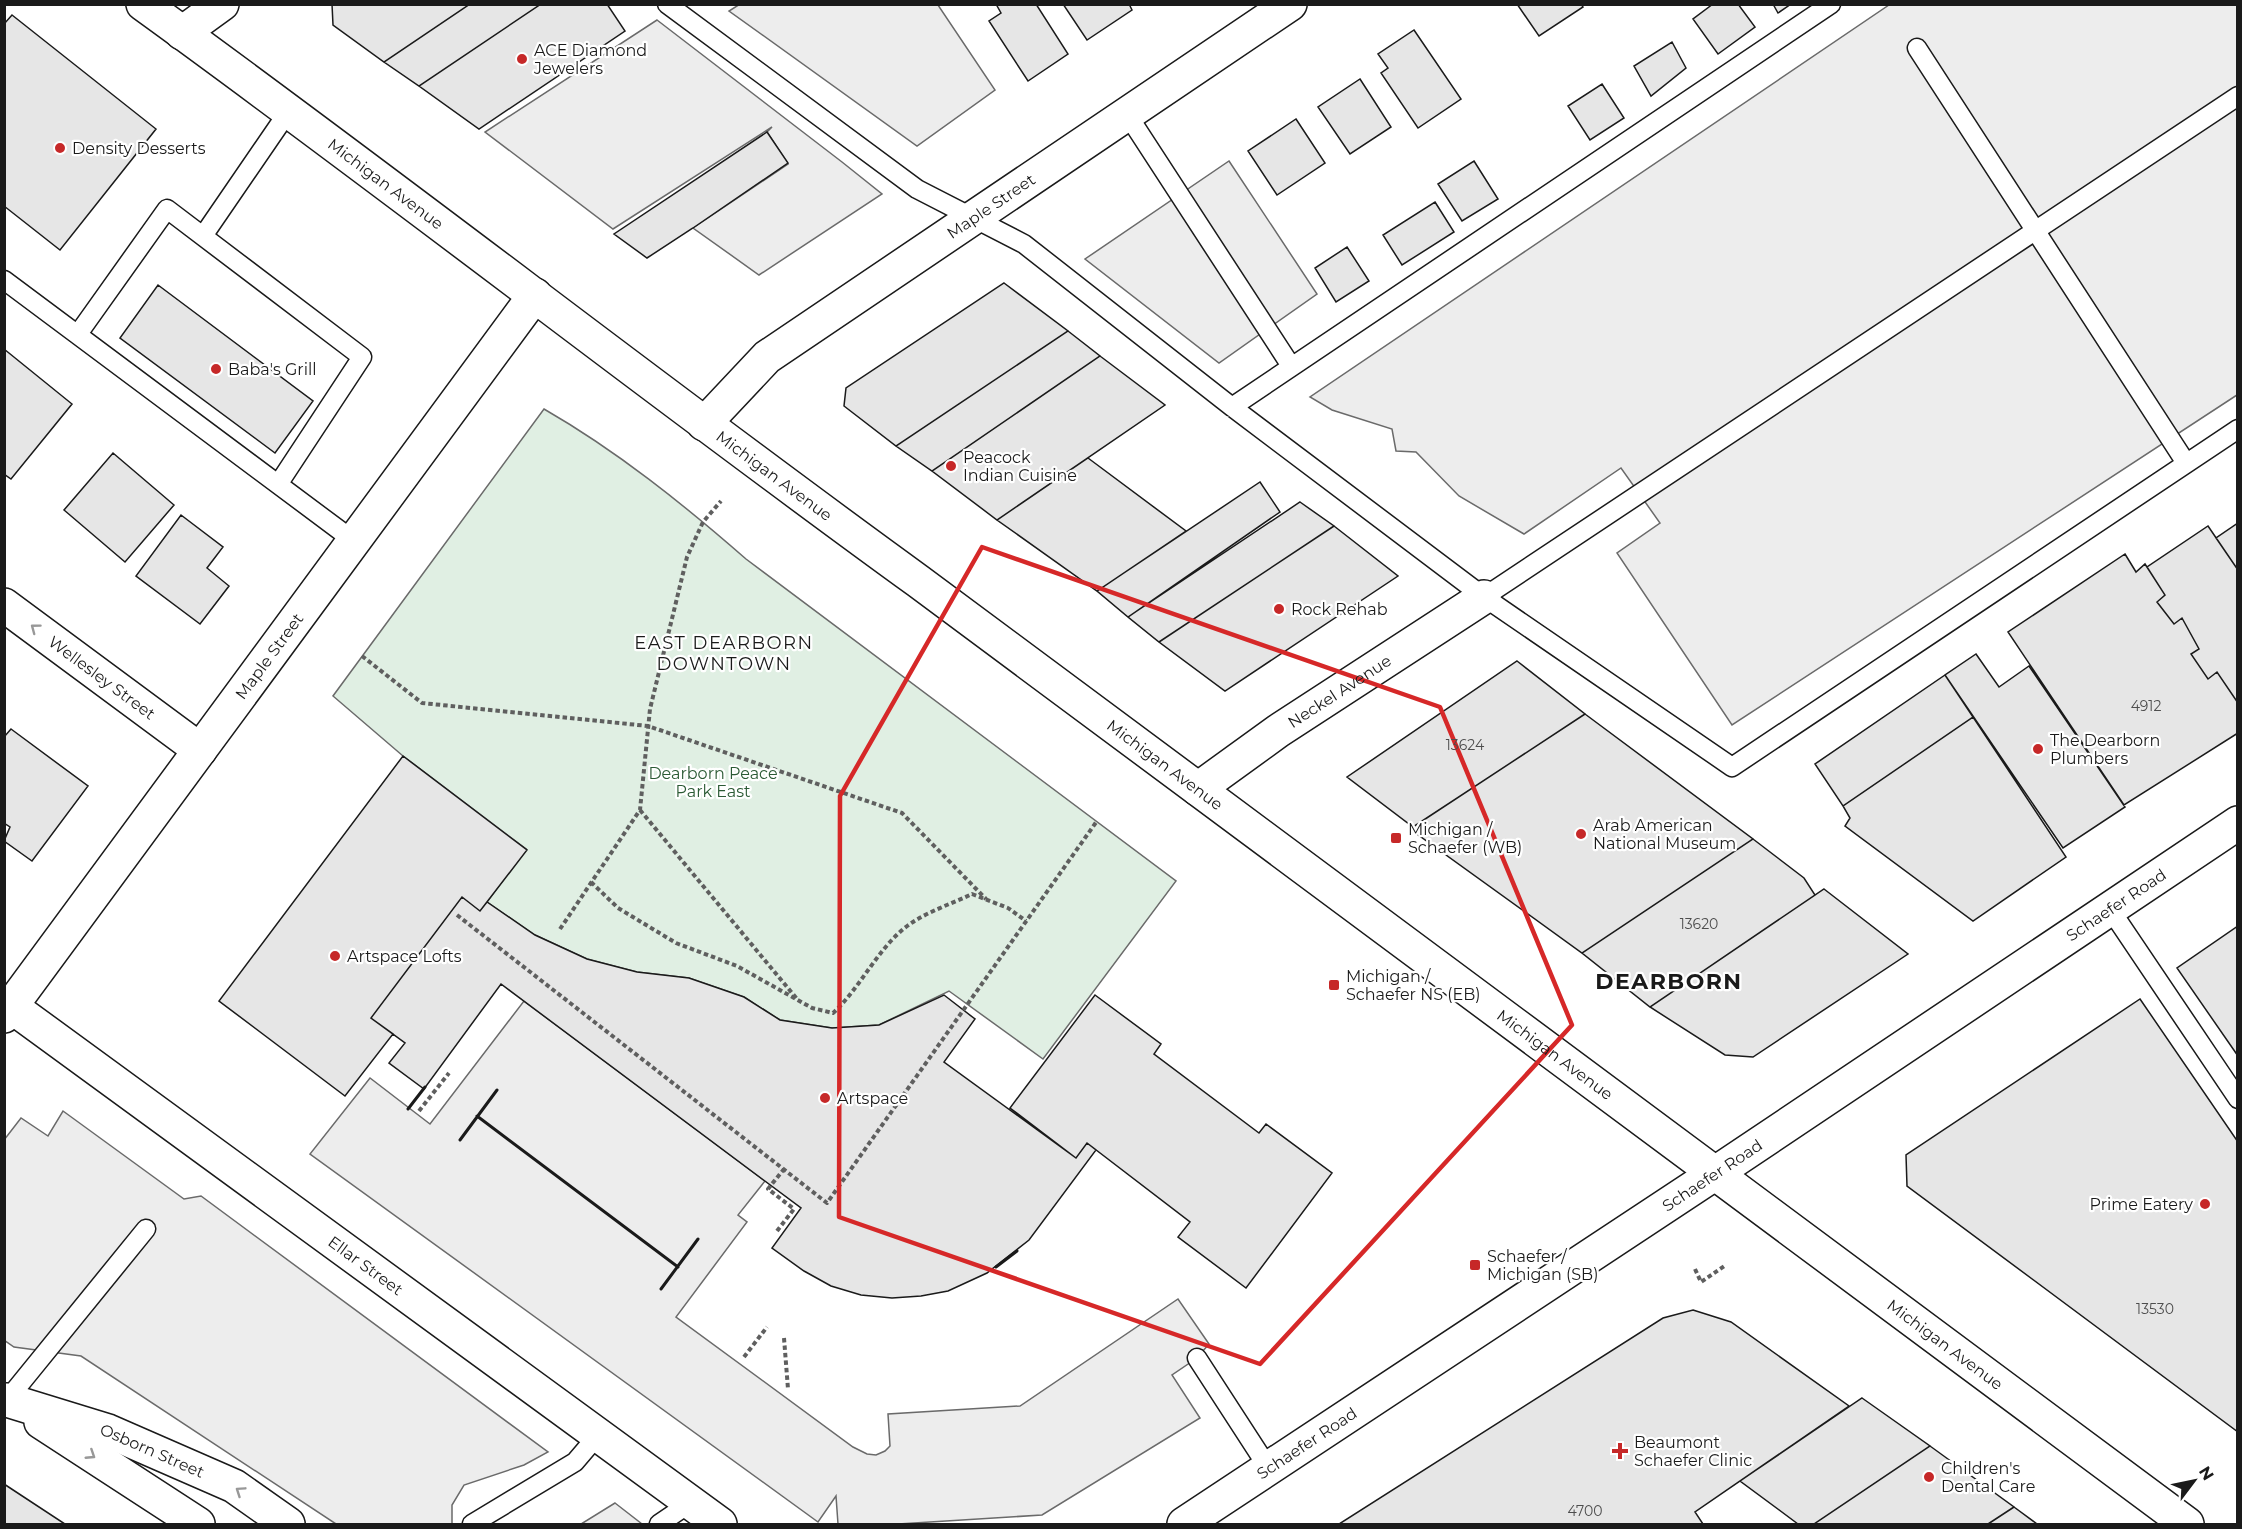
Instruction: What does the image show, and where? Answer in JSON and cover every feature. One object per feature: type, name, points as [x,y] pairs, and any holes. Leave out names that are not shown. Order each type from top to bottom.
[{"type":"main road","name":"Michigan Avenue","points":[[144,4],[704,424],[2187,1524]]},
{"type":"main road","points":[[182,33],[222,4]]},
{"type":"main road","name":"Maple Street","points":[[704,424],[767,357],[1290,4]]},
{"type":"main road","name":"Maple Street","points":[[8,1011],[535,295]]},
{"type":"main road","name":"Neckel Avenue","points":[[1198,789],[1278,731],[1484,597]]},
{"type":"main road","name":"Wellesley Street","points":[[4,605],[200,750]]},
{"type":"main road","name":"Schaefer Road","points":[[1184,1524],[1714,1174],[2238,823]]},
{"type":"main road","name":"Ellar Street","points":[[8,1011],[720,1524]]},
{"type":"main road","name":"Osborn Street","points":[[6,1399],[198,1524]]},
{"type":"main road","name":"Osborn Street","points":[[6,1399],[108,1431],[234,1486],[288,1524]]},
{"type":"lane","points":[[668,4],[917,189],[1023,244],[1232,407],[1484,597],[1732,767],[2238,429]]},
{"type":"lane","points":[[1232,407],[1831,4]]},
{"type":"lane","points":[[1917,48],[2187,463]]},
{"type":"lane","points":[[1484,597],[2036,230],[2235,103]]},
{"type":"lane","points":[[203,236],[288,112]]},
{"type":"lane","points":[[1126,114],[1291,366]]},
{"type":"lane","points":[[78,334],[166,209],[203,236],[362,357],[279,483]]},
{"type":"lane","points":[[4,280],[354,541]]},
{"type":"lane","points":[[2110,909],[2238,1099]]},
{"type":"lane","points":[[6,1399],[146,1229]]},
{"type":"lane","points":[[1197,1358],[1269,1469]]},
{"type":"lane","points":[[472,1524],[575,1462],[598,1435]]},
{"type":"lane","points":[[659,1524],[690,1503]]},
{"type":"path","points":[[560,929],[640,810],[650,709],[687,557],[703,522],[721,501]]},
{"type":"path","points":[[362,656],[422,703],[648,726],[902,813],[986,899]]},
{"type":"path","points":[[640,810],[799,1001]]},
{"type":"path","points":[[457,915],[827,1203],[1097,821]]},
{"type":"path","points":[[591,882],[618,908],[676,943],[737,966],[812,1008],[832,1013],[851,996],[902,930],[972,894],[1008,908],[1026,921]]},
{"type":"path","points":[[419,1111],[448,1072]]},
{"type":"path","points":[[777,1231],[794,1209],[768,1189],[784,1169]]},
{"type":"path","points":[[1695,1269],[1701,1282],[1726,1265]]},
{"type":"path","points":[[744,1357],[767,1327]]},
{"type":"path","points":[[784,1338],[788,1389]]},
{"type":"highlighted area","points":[[982,547],[1440,707],[1572,1025],[1260,1364],[839,1217],[840,796]]},
{"type":"green space","name":"Dearborn Peace Park East","points":[[544,409],[598,442],[649,479],[746,559],[1176,881],[1043,1059],[949,991],[879,1025],[832,1028],[780,1020],[744,997],[689,978],[637,972],[587,959],[535,935],[487,902],[526,849],[403,756],[333,696]]},
{"type":"shaded area","points":[[740,4],[938,5],[995,90],[917,146],[729,11]]},
{"type":"shaded area","points":[[1889,5],[2237,5],[2237,395],[1732,725],[1617,553],[1660,523],[1621,468],[1524,534],[1459,496],[1416,452],[1396,451],[1392,429],[1332,410],[1310,397]]},
{"type":"shaded area","points":[[657,20],[882,194],[759,275],[693,228],[788,164],[767,132],[772,127],[613,229],[485,132]]},
{"type":"shaded area","points":[[1229,161],[1317,294],[1219,363],[1085,259]]},
{"type":"shaded area","points":[[524,1001],[765,1181],[738,1215],[747,1222],[676,1317],[853,1447],[867,1454],[876,1455],[885,1451],[890,1446],[888,1414],[1020,1406],[1178,1299],[1209,1344],[1197,1358],[1172,1375],[1200,1418],[1042,1515],[898,1524],[838,1524],[836,1496],[818,1522],[310,1154],[370,1078],[430,1124]]},
{"type":"shaded area","points":[[63,1111],[184,1199],[201,1196],[548,1452],[524,1465],[464,1485],[452,1505],[452,1524],[336,1524],[81,1356],[14,1347],[4,1340],[4,1140],[21,1118],[48,1136]]},
{"type":"shaded area","points":[[615,1503],[642,1524],[581,1524]]},
{"type":"building","points":[[332,4],[470,4],[384,62],[333,25]]},
{"type":"building","points":[[470,4],[541,4],[419,86],[384,62]]},
{"type":"building","name":"ACE Diamond Jewelers","points":[[541,4],[607,4],[625,31],[479,129],[419,86]]},
{"type":"building","points":[[996,4],[1036,4],[1068,54],[1028,81],[989,21],[1001,13]]},
{"type":"building","points":[[1063,4],[1129,4],[1132,10],[1087,40]]},
{"type":"building","points":[[1517,4],[1581,4],[1583,7],[1539,36]]},
{"type":"building","points":[[1713,4],[1738,4],[1755,27],[1718,54],[1693,19]]},
{"type":"building","points":[[1773,4],[1791,4],[1778,13]]},
{"type":"building","points":[[12,15],[156,129],[60,250],[4,206],[4,24]]},
{"type":"building","points":[[1414,30],[1461,99],[1418,128],[1381,73],[1388,68],[1378,54]]},
{"type":"building","points":[[1672,42],[1686,68],[1651,96],[1634,66]]},
{"type":"building","points":[[1360,79],[1391,127],[1350,154],[1318,107]]},
{"type":"building","points":[[1602,84],[1624,118],[1590,140],[1568,106]]},
{"type":"building","points":[[1296,119],[1325,163],[1277,195],[1248,151]]},
{"type":"building","points":[[767,132],[788,163],[693,228],[647,258],[614,234]]},
{"type":"building","points":[[1474,161],[1498,199],[1462,221],[1438,184]]},
{"type":"building","points":[[1435,202],[1454,232],[1402,265],[1383,235]]},
{"type":"building","points":[[1347,247],[1369,281],[1336,302],[1315,268]]},
{"type":"building","points":[[1004,283],[1068,331],[896,446],[844,406],[846,388]]},
{"type":"building","name":"Baba's Grill","points":[[158,285],[313,401],[275,453],[120,338]]},
{"type":"building","points":[[1068,331],[1100,356],[932,471],[896,446]]},
{"type":"building","points":[[4,349],[72,404],[11,479],[4,474]]},
{"type":"building","points":[[1100,356],[1165,405],[997,520],[932,471]]},
{"type":"building","points":[[113,453],[174,505],[125,562],[64,510]]},
{"type":"building","points":[[1088,458],[1186,531],[1097,591],[997,520]]},
{"type":"building","points":[[1260,482],[1280,512],[1128,617],[1097,591]]},
{"type":"building","points":[[1300,502],[1334,526],[1159,642],[1128,617]]},
{"type":"building","points":[[181,515],[223,547],[207,568],[229,586],[200,624],[136,576]]},
{"type":"building","points":[[2238,523],[2238,570],[2216,538]]},
{"type":"building","name":"Rock Rehab","points":[[1334,526],[1398,576],[1225,691],[1159,642]]},
{"type":"building","points":[[2208,526],[2238,570],[2238,703],[2217,672],[2208,679],[2191,654],[2199,649],[2182,618],[2174,624],[2157,602],[2165,595],[2147,567]]},
{"type":"building","points":[[2125,554],[2136,572],[2145,564],[2165,595],[2157,602],[2174,624],[2182,618],[2199,649],[2191,654],[2208,679],[2217,672],[2238,703],[2238,733],[2124,805],[2008,632]]},
{"type":"building","points":[[1976,654],[1999,687],[2029,666],[2125,807],[2063,848],[1945,675]]},
{"type":"building","points":[[1517,661],[1585,714],[1413,827],[1347,777]]},
{"type":"building","points":[[1945,675],[1973,717],[1843,806],[1815,764]]},
{"type":"building","name":"Arab American National Museum","points":[[1585,714],[1753,839],[1582,953],[1410,829]]},
{"type":"building","points":[[1973,717],[2066,857],[1973,921],[1845,826],[1850,818],[1843,806]]},
{"type":"building","points":[[11,729],[88,786],[32,861],[4,841],[10,827],[4,823],[4,737]]},
{"type":"building","name":"Artspace Lofts","points":[[403,756],[527,850],[480,911],[462,897],[371,1018],[393,1034],[345,1096],[219,1001]]},
{"type":"building","points":[[1753,839],[1804,878],[1815,895],[1650,1007],[1582,953]]},
{"type":"building","points":[[1824,889],[1908,954],[1753,1057],[1725,1055],[1650,1007]]},
{"type":"building","name":"Artspace","points":[[462,897],[480,911],[487,902],[535,935],[587,959],[637,972],[689,978],[744,997],[780,1020],[832,1028],[879,1025],[944,995],[975,1019],[944,1062],[1076,1158],[1087,1143],[1096,1150],[1029,1240],[987,1273],[948,1291],[921,1296],[892,1298],[861,1295],[831,1286],[804,1271],[772,1248],[801,1208],[501,984],[424,1089],[389,1063],[405,1043],[371,1018]]},
{"type":"building","points":[[2238,926],[2238,1056],[2177,968]]},
{"type":"building","points":[[1095,995],[1161,1044],[1154,1054],[1259,1133],[1266,1124],[1332,1173],[1246,1288],[1178,1237],[1190,1222],[1087,1143],[1076,1158],[1010,1108]]},
{"type":"building","points":[[2140,999],[2238,1142],[2238,1432],[1907,1186],[1906,1155]]},
{"type":"building","name":"Beaumont Schaefer Clinic","points":[[1693,1310],[1731,1322],[1849,1406],[1695,1512],[1703,1524],[1339,1524],[1663,1318]]},
{"type":"building","points":[[1862,1398],[1930,1446],[1814,1524],[1798,1524],[1740,1481]]},
{"type":"building","name":"Children's Dental Care","points":[[1930,1446],[2014,1507],[1988,1524],[1814,1524]]},
{"type":"building","points":[[4,1484],[65,1524],[4,1524]]},
{"type":"building","points":[[2014,1507],[2037,1524],[1988,1524]]},
{"type":"wall","points":[[408,1109],[425,1087]]},
{"type":"wall","points":[[460,1140],[497,1090]]},
{"type":"wall","points":[[477,1116],[678,1267]]},
{"type":"wall","points":[[661,1289],[698,1239]]},
{"type":"wall","points":[[996,1267],[1017,1251]]},
{"type":"place","name":"ACE Diamond Jewelers","points":[[522,59]]},
{"type":"place","name":"Density Desserts","points":[[60,148]]},
{"type":"place","name":"Baba's Grill","points":[[216,369]]},
{"type":"place","name":"Peacock Indian Cuisine","points":[[951,466]]},
{"type":"place","name":"Rock Rehab","points":[[1279,609]]},
{"type":"place","name":"The Dearborn Plumbers","points":[[2038,749]]},
{"type":"place","name":"Arab American National Museum","points":[[1581,834]]},
{"type":"place","name":"Michigan / Schaefer (WB)","points":[[1396,838]]},
{"type":"place","name":"Artspace Lofts","points":[[335,956]]},
{"type":"place","name":"Michigan / Schaefer NS (EB)","points":[[1334,985]]},
{"type":"place","name":"Artspace","points":[[825,1098]]},
{"type":"place","name":"Prime Eatery","points":[[2205,1204]]},
{"type":"place","name":"Schaefer / Michigan (SB)","points":[[1475,1265]]},
{"type":"place","name":"Beaumont Schaefer Clinic","points":[[1620,1451]]},
{"type":"place","name":"Children's Dental Care","points":[[1929,1477]]},
{"type":"district","name":"EAST DEARBORN DOWNTOWN","points":[[724,653]]},
{"type":"district","name":"DEARBORN","points":[[1669,981]]}]
